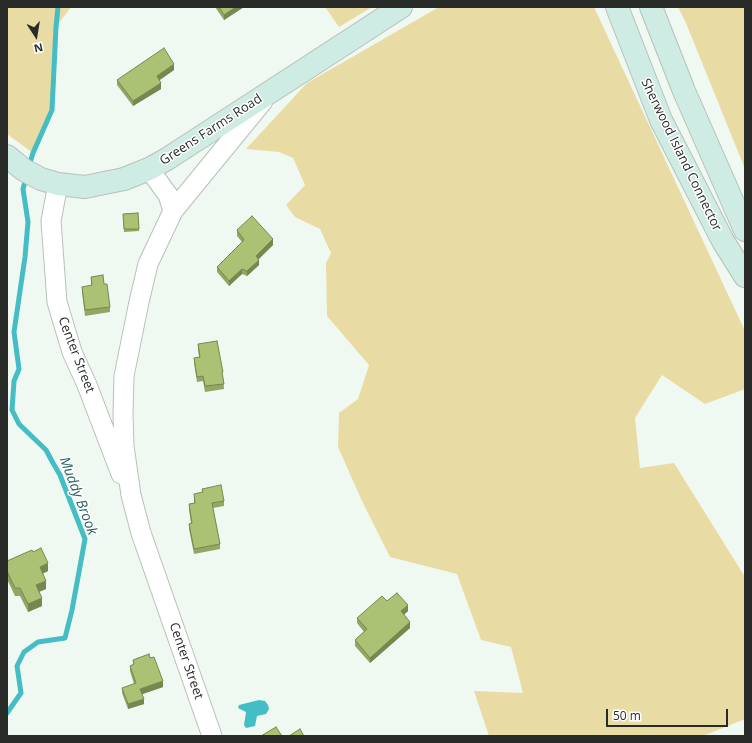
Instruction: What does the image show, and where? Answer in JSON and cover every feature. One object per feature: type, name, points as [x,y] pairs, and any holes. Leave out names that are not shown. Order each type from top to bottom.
[{"type":"main road","name":"Greens Farms Road","points":[[8,157],[24,170],[49,181],[85,187],[124,179],[149,169],[401,7]]},
{"type":"main road","name":"Sherwood Island Connector","points":[[616,7],[661,120],[723,241],[745,276]]},
{"type":"main road","name":"Sherwood Island Connector","points":[[650,7],[684,91],[745,230]]},
{"type":"street","name":"Center Street","points":[[212,736],[141,533],[131,495],[124,446],[122,414],[124,376],[148,264],[172,210],[270,92]]},
{"type":"street","points":[[149,169],[168,195],[172,210]]},
{"type":"street","name":"Center Street","points":[[49,181],[57,302],[72,352],[87,385],[118,468],[131,495]]},
{"type":"shaded area","points":[[7,7],[71,7],[56,27],[52,110],[33,153],[7,134]]},
{"type":"shaded area","points":[[325,7],[372,7],[339,27]]},
{"type":"shaded area","points":[[439,7],[594,7],[745,331],[745,389],[705,404],[662,375],[635,418],[640,468],[674,463],[745,577],[745,719],[703,736],[489,736],[474,691],[523,693],[511,647],[481,640],[457,574],[390,557],[362,501],[338,447],[339,413],[358,399],[369,365],[327,316],[326,263],[331,253],[320,229],[295,217],[286,205],[305,185],[293,158],[279,152],[246,149],[307,83]]},
{"type":"shaded area","points":[[678,7],[745,7],[745,169],[686,23]]},
{"type":"water","points":[[259,700],[265,701],[269,709],[266,714],[257,716],[255,726],[246,728],[244,725],[246,712],[238,708],[239,705]]},
{"type":"building","points":[[219,7],[236,7],[224,15]]},
{"type":"building","points":[[164,48],[174,64],[157,76],[161,83],[133,101],[117,80]]},
{"type":"building","points":[[138,213],[139,229],[124,229],[123,214]]},
{"type":"building","points":[[252,216],[273,239],[256,256],[259,260],[247,271],[242,269],[229,281],[217,267],[244,240],[237,230]]},
{"type":"building","points":[[103,275],[104,284],[107,284],[110,307],[85,310],[82,287],[92,285],[91,277]]},
{"type":"building","points":[[217,341],[224,384],[205,386],[203,376],[197,377],[194,358],[200,357],[198,344]]},
{"type":"building","points":[[221,485],[224,501],[212,503],[220,544],[194,549],[189,524],[192,523],[189,504],[195,503],[194,494],[203,492],[202,489]]},
{"type":"building","points":[[41,548],[48,563],[40,567],[46,581],[36,585],[42,598],[28,604],[20,588],[15,588],[7,571],[7,561],[32,550],[33,552]]},
{"type":"building","points":[[397,593],[408,605],[401,611],[410,622],[370,658],[355,640],[367,629],[357,618],[382,596],[387,601]]},
{"type":"building","points":[[149,654],[150,658],[154,657],[163,681],[140,689],[144,699],[128,704],[122,688],[136,683],[130,666],[134,664],[133,660]]},
{"type":"building","points":[[276,727],[282,736],[261,736]]},
{"type":"building","points":[[300,729],[304,736],[289,736]]},
{"type":"waterway","name":"Muddy Brook","points":[[29,166],[33,153],[52,110],[58,7]]},
{"type":"waterway","name":"Muddy Brook","points":[[7,713],[21,693],[17,666],[24,652],[38,642],[65,638],[72,610],[85,539],[60,475],[46,450],[19,424],[12,410],[14,381],[19,369],[14,332],[25,257],[28,222],[23,189],[26,178]]}]
